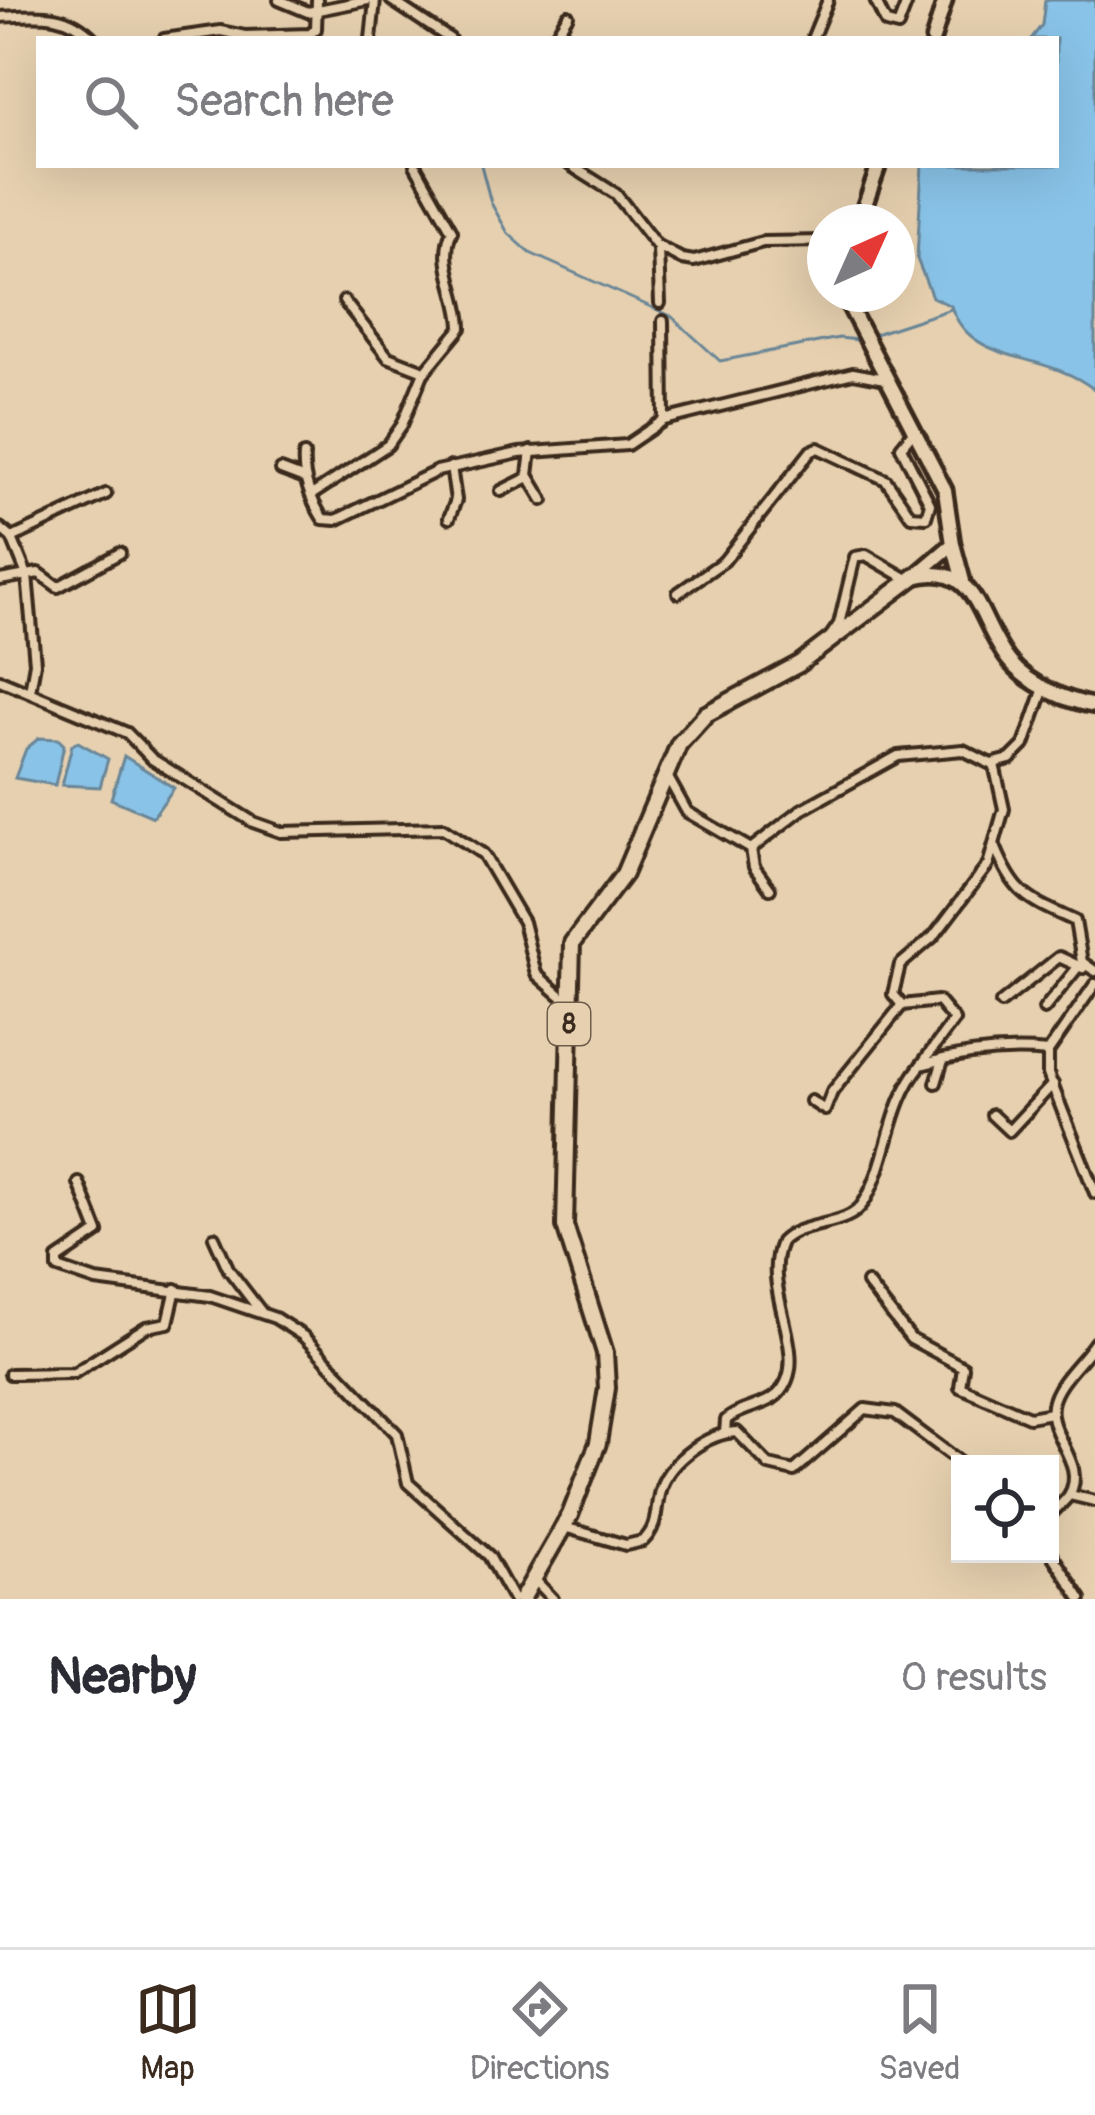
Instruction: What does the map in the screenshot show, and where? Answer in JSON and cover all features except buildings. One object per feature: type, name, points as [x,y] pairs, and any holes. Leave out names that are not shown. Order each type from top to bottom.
[{"type":"main road","name":"8","points":[[522,1599],[562,1527],[598,1443],[607,1388],[605,1353],[565,1226],[572,943],[624,874],[680,744],[706,714],[829,643],[912,579]]},
{"type":"street","points":[[280,0],[298,10],[372,0],[371,36]]},
{"type":"street","points":[[391,0],[445,36]]},
{"type":"street","points":[[813,36],[828,0]]},
{"type":"street","points":[[874,0],[886,23],[898,26],[908,0]]},
{"type":"street","points":[[934,36],[945,0]]},
{"type":"street","points":[[185,36],[221,31],[298,36],[316,28],[317,5]]},
{"type":"street","points":[[0,17],[41,13],[68,19],[90,36]]},
{"type":"street","points":[[555,36],[568,15]]},
{"type":"street","points":[[314,494],[388,445],[425,371],[461,328],[461,307],[443,253],[452,231],[417,168]]},
{"type":"street","points":[[575,168],[616,194],[658,247],[694,261],[763,242],[807,241]]},
{"type":"street","points":[[865,204],[878,168]]},
{"type":"street","points":[[658,247],[660,303]]},
{"type":"street","points":[[344,301],[388,357],[425,371]]},
{"type":"street","points":[[852,312],[945,490],[963,582],[1010,663],[1044,687],[1095,706]]},
{"type":"street","points":[[663,321],[664,420]]},
{"type":"street","points":[[281,470],[303,479],[323,519],[335,520],[451,467],[532,451],[627,445],[664,420],[840,376],[885,379]]},
{"type":"street","points":[[678,593],[724,561],[818,448],[876,474],[911,516],[926,518],[930,504],[901,447],[914,431]]},
{"type":"street","points":[[532,451],[529,477],[543,500]]},
{"type":"street","points":[[303,479],[304,455]]},
{"type":"street","points":[[449,518],[456,500],[451,467]]},
{"type":"street","points":[[500,491],[529,477]]},
{"type":"street","points":[[12,538],[106,494]]},
{"type":"street","points":[[0,528],[12,538],[27,575],[35,663],[30,691]]},
{"type":"street","points":[[912,579],[952,544]]},
{"type":"street","points":[[0,580],[39,574],[58,587],[120,553]]},
{"type":"street","points":[[829,643],[839,624],[855,557],[866,554],[912,579],[944,572],[963,582]]},
{"type":"street","points":[[0,680],[127,733],[152,759],[253,822],[281,832],[443,828],[483,854],[523,922],[536,974],[570,1004]]},
{"type":"street","points":[[751,849],[801,810],[898,756],[963,750],[994,764],[1010,759],[1024,745],[1044,687]]},
{"type":"street","points":[[902,1005],[892,985],[901,965],[934,936],[984,872],[1004,809],[994,764]]},
{"type":"street","points":[[667,774],[687,812],[751,849]]},
{"type":"street","points":[[994,845],[1008,880],[1022,896],[1075,921],[1086,969]]},
{"type":"street","points":[[751,849],[754,867],[770,889]]},
{"type":"street","points":[[1001,1003],[1059,957],[1086,969]]},
{"type":"street","points":[[1044,1009],[1086,969]]},
{"type":"street","points":[[1095,984],[1048,1052],[1053,1084],[1095,1193]]},
{"type":"street","points":[[562,1527],[626,1545],[643,1541],[656,1523],[663,1482],[670,1470],[725,1432],[736,1412],[779,1393],[792,1341],[774,1289],[782,1242],[863,1206],[877,1182],[892,1123],[921,1065],[954,1020],[938,1001],[902,1005],[832,1092],[825,1110],[811,1101]]},
{"type":"street","points":[[921,1065],[974,1051],[992,1056],[1022,1049],[1048,1052]]},
{"type":"street","points":[[936,1083],[943,1060]]},
{"type":"street","points":[[992,1115],[1009,1131],[1053,1084]]},
{"type":"street","points":[[79,1183],[98,1232],[58,1259],[58,1268],[96,1281],[176,1289],[263,1314],[303,1336],[397,1434],[408,1483],[490,1556],[513,1599]]},
{"type":"street","points":[[214,1238],[229,1270],[263,1314]]},
{"type":"street","points":[[868,1283],[910,1339],[963,1367],[960,1387],[1029,1417],[1052,1412]]},
{"type":"street","points":[[10,1374],[74,1373],[146,1328],[168,1323],[176,1289]]},
{"type":"street","points":[[1059,1507],[1070,1495],[1072,1463],[1055,1435],[1056,1391],[1095,1342]]},
{"type":"street","points":[[725,1432],[737,1432],[770,1465],[794,1472],[854,1416],[879,1407],[919,1428],[952,1455]]},
{"type":"street","points":[[1070,1495],[1095,1502]]},
{"type":"street","points":[[1057,1563],[1082,1599]]},
{"type":"street","points":[[532,1577],[554,1599]]},
{"type":"water","points":[[1045,0],[1095,0],[1095,390],[1054,368],[975,339],[951,306],[932,297],[917,259],[922,168],[1059,168],[1059,36],[1033,36],[1042,25]]},
{"type":"water","points":[[39,738],[58,739],[64,745],[55,785],[15,778],[26,749]]},
{"type":"water","points":[[78,742],[108,759],[100,787],[62,785],[72,745]]},
{"type":"water","points":[[124,756],[174,788],[153,817],[111,799]]},
{"type":"waterway","points":[[482,168],[491,203],[508,233],[530,253],[671,316],[720,361],[839,338],[858,340]]},
{"type":"waterway","points":[[869,336],[951,309]]}]
